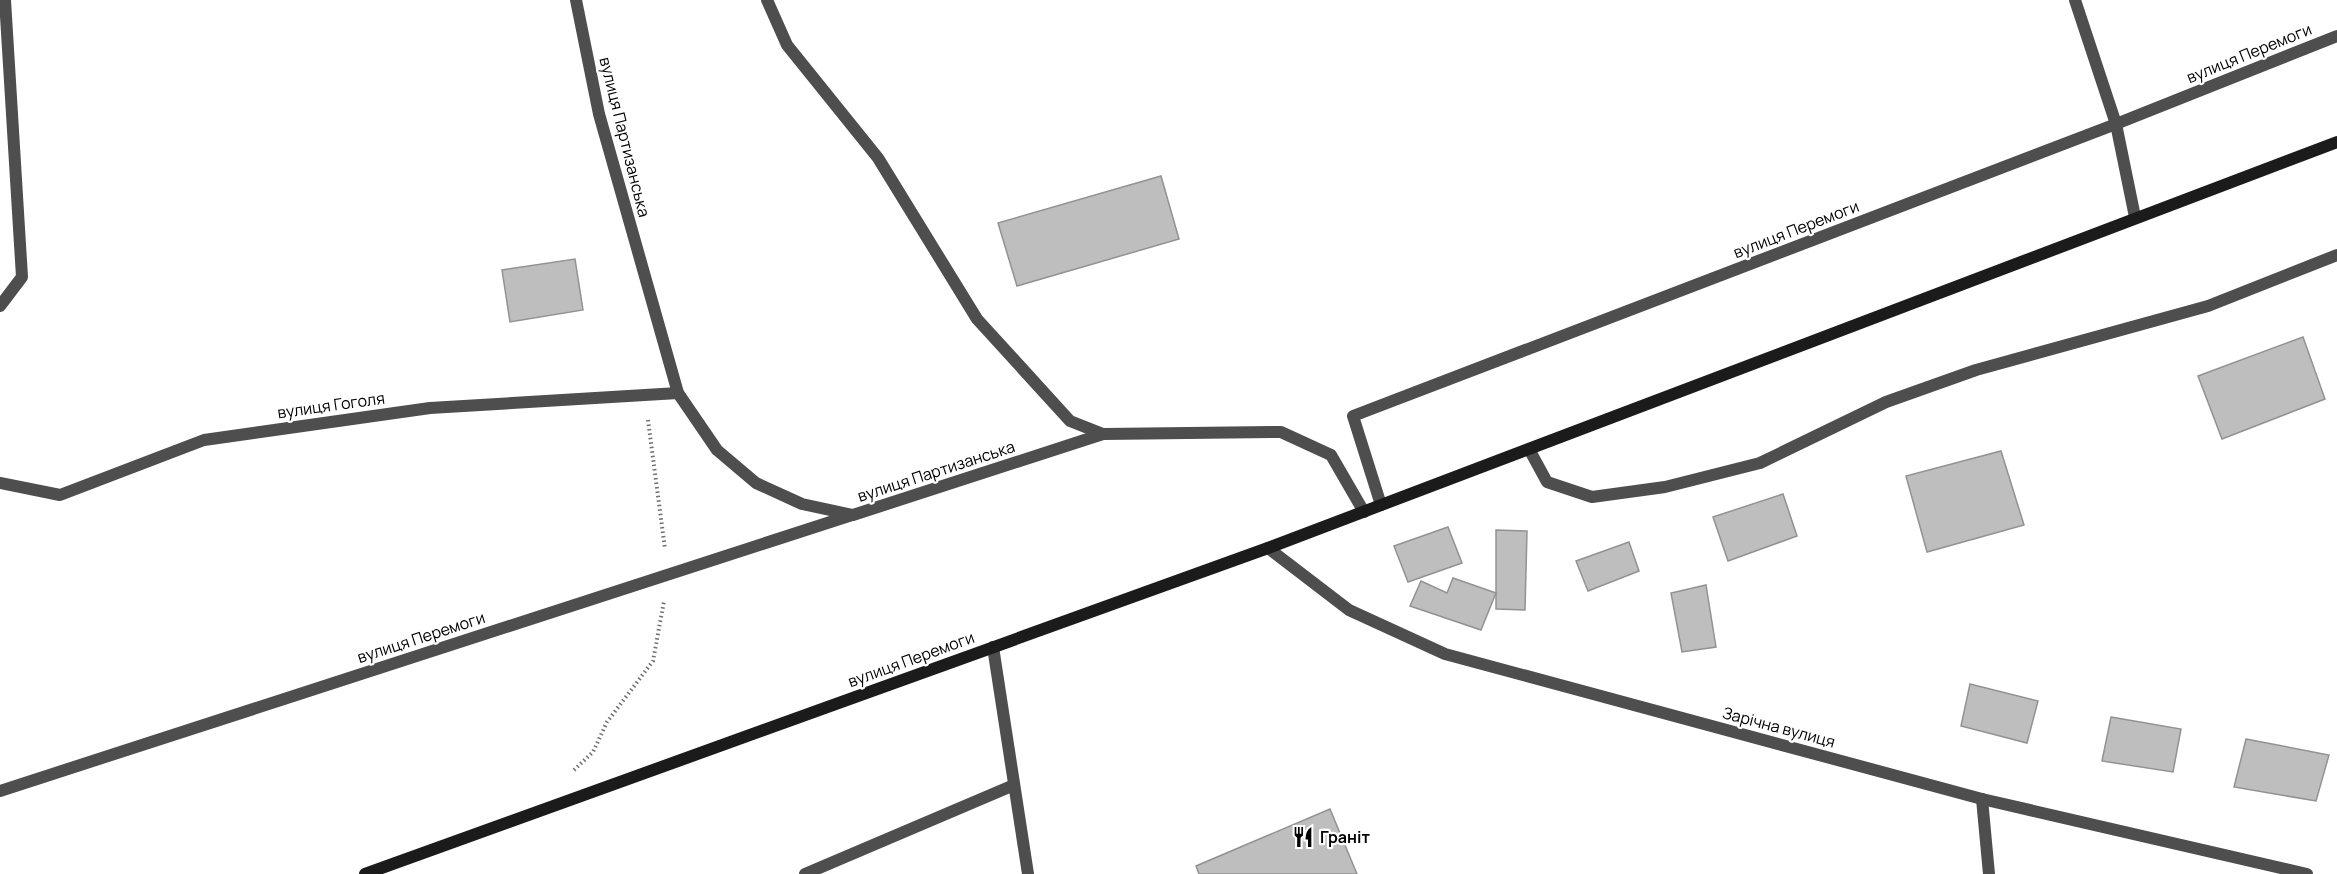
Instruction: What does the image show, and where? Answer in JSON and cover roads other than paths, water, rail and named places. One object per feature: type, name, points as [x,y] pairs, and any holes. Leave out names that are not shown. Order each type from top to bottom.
[{"type":"main road","name":"вулиця Перемоги","points":[[365,874],[1268,548],[2337,142]]},
{"type":"street","points":[[0,306],[22,277],[4,0]]},
{"type":"street","name":"вулиця Партизанська","points":[[576,0],[599,114],[678,393],[717,450],[756,483],[802,504],[853,515],[1102,434],[1281,432],[1331,455],[1364,512]]},
{"type":"street","points":[[767,0],[787,45],[878,158],[977,319],[1070,421],[1102,434]]},
{"type":"street","points":[[2075,0],[2116,124],[2136,218]]},
{"type":"street","name":"вулиця Перемоги","points":[[1381,505],[1353,416],[2116,124],[2337,36]]},
{"type":"street","points":[[1529,449],[1547,482],[1592,497],[1665,487],[1760,463],[1886,402],[1976,370],[2208,306],[2337,255]]},
{"type":"street","name":"вулиця Гоголя","points":[[0,483],[60,495],[204,440],[430,408],[678,393]]},
{"type":"street","name":"вулиця Перемоги","points":[[0,791],[853,515]]},
{"type":"street","name":"Зарічна вулиця","points":[[1268,548],[1349,610],[1445,654],[1982,799],[2307,874]]},
{"type":"street","name":"вулиця Перемоги","points":[[993,647],[1028,874]]},
{"type":"street","points":[[805,874],[1014,785]]},
{"type":"street","points":[[1982,799],[1989,874]]},
{"type":"place","name":"Граніт","points":[[1303,837]]}]
